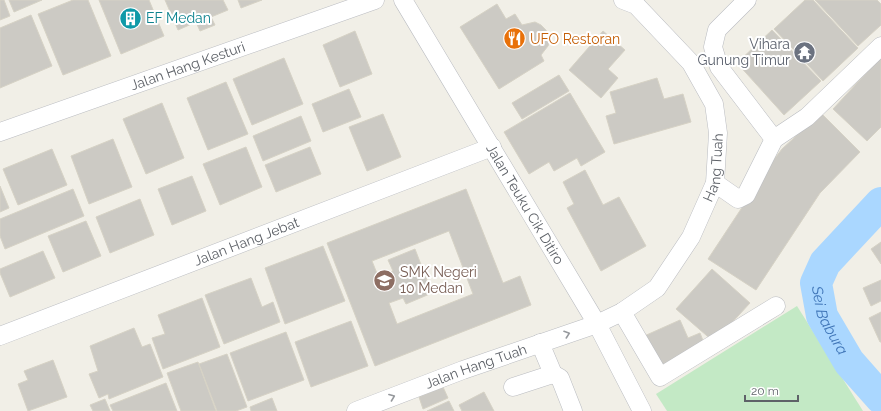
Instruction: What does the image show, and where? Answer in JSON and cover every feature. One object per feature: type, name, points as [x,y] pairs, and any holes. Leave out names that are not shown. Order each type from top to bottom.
[{"type":"street","name":"Jalan Hang Kesturi","points":[[0,132],[375,0]]},
{"type":"street","name":"Jalan Teuku Cik Ditiro","points":[[403,0],[597,324],[642,411]]},
{"type":"street","name":"Hang Tuah","points":[[597,324],[622,312],[657,288],[691,237],[715,183],[718,132],[714,104],[691,63],[636,5],[623,0]]},
{"type":"street","points":[[747,0],[717,30],[712,47],[719,66],[774,139]]},
{"type":"street","points":[[715,183],[738,199],[743,198],[746,195],[774,139],[806,117],[881,46]]},
{"type":"street","name":"Jalan Hang Jebat","points":[[0,336],[492,147]]},
{"type":"street","points":[[622,312],[660,377],[776,306]]},
{"type":"street","name":"Jalan Hang Tuah","points":[[356,411],[540,343],[597,324]]},
{"type":"street","points":[[540,343],[553,374],[560,378],[573,411]]},
{"type":"street","points":[[513,387],[553,374]]},
{"type":"green space","points":[[797,306],[863,411],[667,411],[656,394]]},
{"type":"building","points":[[0,0],[4,0],[10,16],[0,20]]},
{"type":"building","points":[[9,0],[42,0],[14,12]]},
{"type":"building","points":[[73,0],[88,0],[111,56],[63,75],[38,14]]},
{"type":"building","name":"EF Medan","points":[[99,0],[149,0],[164,36],[121,54]]},
{"type":"building","points":[[165,0],[223,0],[228,10],[211,17],[215,25],[200,31],[196,22],[178,30]]},
{"type":"building","points":[[238,0],[262,0],[241,8]]},
{"type":"building","points":[[805,0],[813,0],[858,48],[823,81],[774,29]]},
{"type":"building","points":[[815,0],[877,0],[881,4],[881,25],[858,46]]},
{"type":"building","points":[[497,4],[506,19],[515,14],[522,25],[535,22],[541,25],[546,30],[550,41],[541,55],[544,61],[499,89],[460,27]]},
{"type":"building","points":[[31,15],[52,66],[0,88],[0,28]]},
{"type":"building","points":[[772,30],[821,81],[784,115],[737,63]]},
{"type":"building","points":[[355,31],[372,74],[340,87],[323,45]]},
{"type":"building","points":[[603,31],[625,50],[608,69],[618,78],[601,98],[569,70]]},
{"type":"building","points":[[881,57],[881,127],[867,141],[833,109]]},
{"type":"building","points":[[284,58],[303,104],[252,125],[233,79]]},
{"type":"building","points":[[559,75],[569,91],[522,119],[512,103]]},
{"type":"building","points":[[657,78],[664,99],[683,94],[691,122],[614,144],[606,116],[616,113],[610,92]]},
{"type":"building","points":[[226,82],[248,134],[208,150],[187,98]]},
{"type":"building","points":[[349,89],[361,117],[323,132],[312,104]]},
{"type":"building","points":[[570,93],[605,152],[581,166],[577,158],[554,171],[549,162],[529,174],[504,132]]},
{"type":"building","points":[[162,103],[184,158],[146,174],[123,119]]},
{"type":"building","points":[[821,113],[860,152],[820,193],[756,290],[708,259],[782,149]]},
{"type":"building","points":[[383,114],[401,157],[367,171],[349,127]]},
{"type":"building","points":[[301,116],[311,141],[263,161],[253,136]]},
{"type":"building","points":[[113,139],[132,187],[89,204],[71,156]]},
{"type":"building","points":[[246,147],[262,187],[220,205],[203,164]]},
{"type":"building","points":[[310,147],[321,174],[276,192],[265,165]]},
{"type":"building","points":[[52,149],[67,185],[18,205],[3,169]]},
{"type":"building","points":[[585,170],[603,205],[619,197],[646,246],[601,271],[567,208],[574,204],[563,182]]},
{"type":"building","points":[[192,176],[206,211],[172,225],[158,189]]},
{"type":"building","points":[[0,186],[9,208],[0,212]]},
{"type":"building","points":[[73,189],[84,216],[5,249],[0,236],[0,219]]},
{"type":"building","name":"SMK Negeri 10 Medan","points":[[466,189],[503,283],[520,276],[531,305],[375,366],[327,243]],"holes":[[[449,231],[473,294],[397,324],[389,303],[403,298],[406,304],[432,293],[415,249],[388,260],[393,271],[378,276],[372,261]]]},
{"type":"building","points":[[140,199],[154,235],[110,253],[96,217]]},
{"type":"building","points":[[86,221],[101,256],[63,272],[48,236]]},
{"type":"building","points":[[881,242],[881,264],[871,249]]},
{"type":"building","points":[[323,246],[345,301],[285,324],[265,268]]},
{"type":"building","points":[[43,251],[55,278],[10,297],[0,273],[0,269]]},
{"type":"building","points":[[712,269],[750,303],[714,342],[676,309]]},
{"type":"building","points":[[251,278],[262,307],[273,302],[280,322],[224,344],[205,295]]},
{"type":"building","points":[[881,280],[881,301],[871,306],[863,288]]},
{"type":"building","points":[[202,298],[220,347],[163,369],[152,338],[165,334],[158,315]]},
{"type":"building","points":[[881,312],[881,342],[880,342],[869,318]]},
{"type":"building","points":[[680,320],[688,338],[700,333],[704,343],[694,352],[656,368],[642,337]]},
{"type":"building","points":[[351,321],[368,366],[311,387],[295,342]]},
{"type":"building","points":[[134,328],[142,347],[150,344],[163,377],[109,399],[108,394],[99,398],[89,374],[98,371],[90,346]]},
{"type":"building","points":[[286,332],[304,380],[248,401],[230,353]]},
{"type":"building","points":[[227,354],[247,407],[236,411],[217,411],[199,364]]},
{"type":"building","points":[[53,360],[67,397],[28,411],[18,384],[28,380],[24,371]]},
{"type":"building","points":[[198,362],[216,411],[181,411],[167,373]]},
{"type":"building","points":[[166,383],[177,411],[113,411],[110,405]]},
{"type":"building","points":[[443,387],[448,398],[423,409],[419,397]]},
{"type":"building","points":[[484,392],[494,411],[462,411],[459,405]]},
{"type":"building","points":[[272,398],[277,411],[251,411],[250,407]]},
{"type":"building","points":[[105,399],[110,411],[93,411],[90,405]]},
{"type":"building","points":[[449,401],[454,411],[427,411]]},
{"type":"waterway","name":"Sei Babura","points":[[881,203],[825,263],[816,283],[822,316],[849,362],[881,398]]},
{"type":"place","name":"EF Medan","points":[[131,18]]},
{"type":"place","name":"UFO Restoran","points":[[515,39]]},
{"type":"place","name":"Vihara Gunung Timur","points":[[805,52]]},
{"type":"place","name":"SMK Negeri 10 Medan","points":[[384,280]]}]
